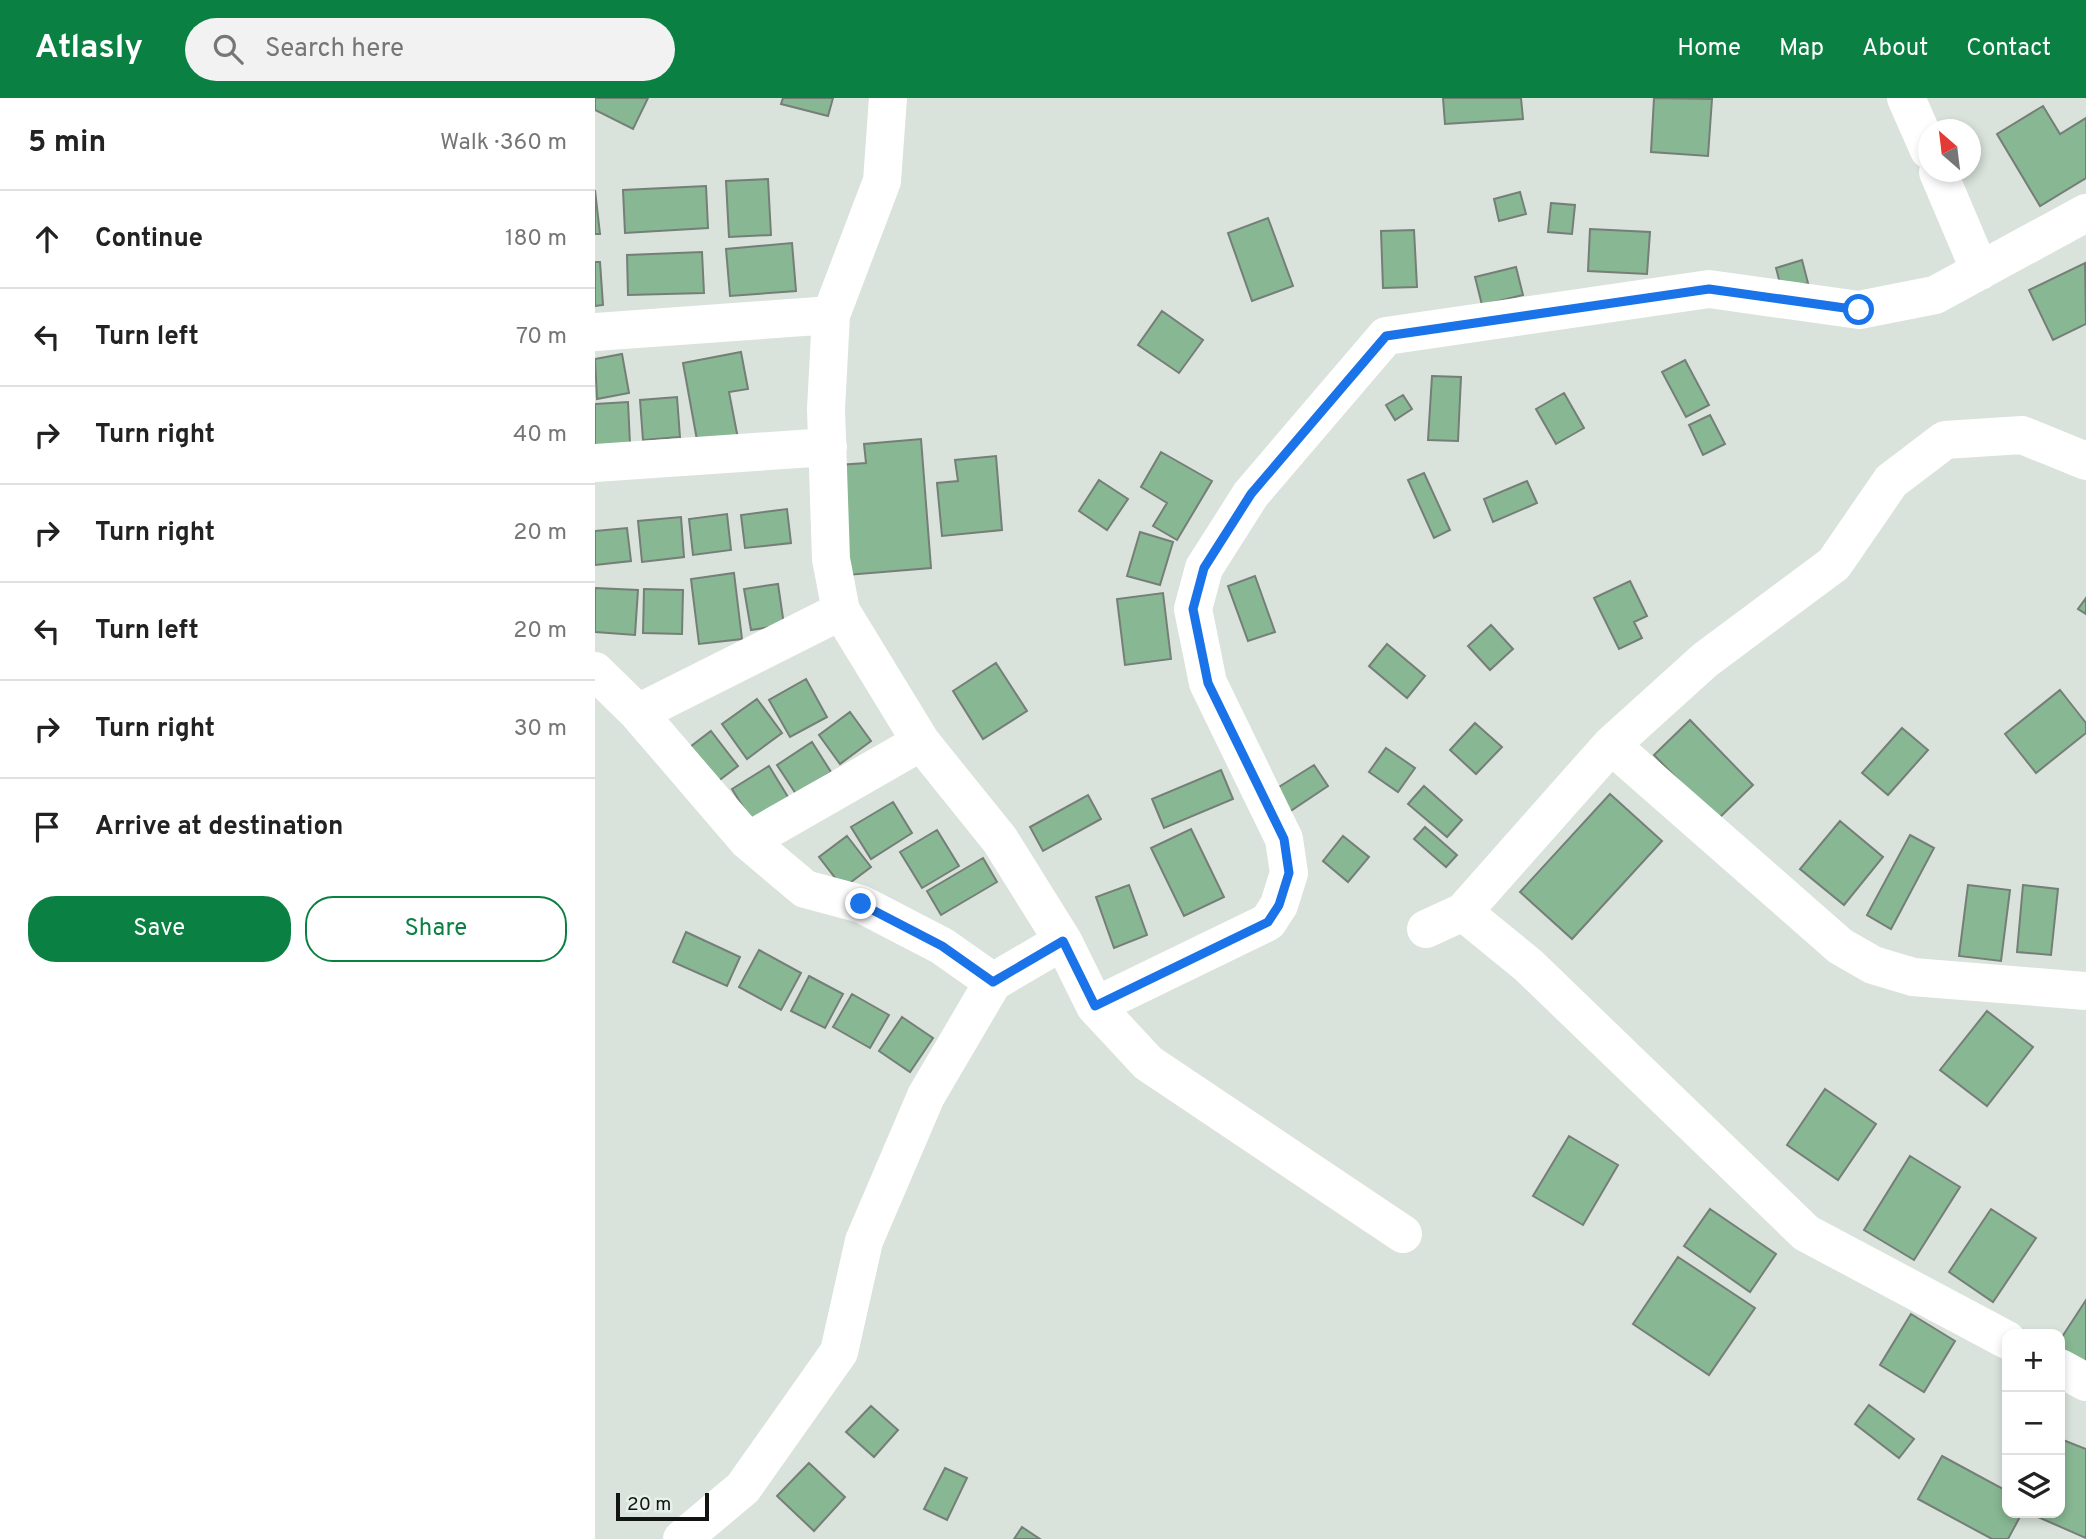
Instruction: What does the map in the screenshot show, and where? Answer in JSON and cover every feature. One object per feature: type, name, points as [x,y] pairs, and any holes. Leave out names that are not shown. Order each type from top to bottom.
[{"type":"street","points":[[888,98],[882,181],[831,315],[825,409],[831,559],[841,611],[921,742],[1000,840],[1063,941],[1095,1006],[1148,1063],[1403,1234]]},
{"type":"street","points":[[1906,98],[1918,125]]},
{"type":"street","points":[[1942,182],[1980,271]]},
{"type":"street","points":[[1095,1006],[1268,922],[1279,905],[1289,873],[1284,839],[1208,683],[1193,609],[1204,568],[1251,494],[1386,336],[1709,289],[1859,310],[1935,295],[2086,213]]},
{"type":"street","points":[[595,332],[831,315]]},
{"type":"street","points":[[1426,929],[1463,912],[1611,746],[1705,660],[1834,564],[1891,481],[1945,440],[2022,435],[2086,461]]},
{"type":"street","points":[[595,463],[828,447]]},
{"type":"street","points":[[638,713],[841,611]]},
{"type":"street","points":[[595,671],[638,713],[748,841],[805,889],[861,904],[942,946],[993,982]]},
{"type":"street","points":[[748,841],[921,742]]},
{"type":"street","points":[[1611,746],[1840,946],[1873,965],[1913,976],[2086,991]]},
{"type":"street","points":[[1463,912],[1528,965],[1807,1233],[2002,1337]]},
{"type":"street","points":[[682,1539],[743,1488],[839,1352],[864,1241],[926,1096],[993,982],[1063,941]]},
{"type":"street","points":[[2065,1371],[2086,1382]]},
{"type":"building","points":[[595,98],[648,98],[633,129],[595,110]]},
{"type":"building","points":[[783,98],[833,98],[828,116],[781,104]]},
{"type":"building","points":[[1443,98],[1521,98],[1523,119],[1445,124]]},
{"type":"building","points":[[1654,98],[1712,99],[1708,156],[1651,152]]},
{"type":"building","points":[[2043,106],[2060,134],[2086,118],[2086,178],[2040,206],[1997,134]]},
{"type":"building","points":[[768,179],[771,235],[729,237],[726,181]]},
{"type":"building","points":[[706,186],[708,228],[625,233],[623,190]]},
{"type":"building","points":[[595,190],[600,234],[595,234]]},
{"type":"building","points":[[1520,192],[1526,214],[1499,221],[1494,199]]},
{"type":"building","points":[[1551,203],[1575,205],[1572,234],[1548,232]]},
{"type":"building","points":[[1268,218],[1293,286],[1252,301],[1228,233]]},
{"type":"building","points":[[1590,229],[1650,232],[1647,274],[1588,271]]},
{"type":"building","points":[[1414,230],[1417,287],[1383,288],[1381,231]]},
{"type":"building","points":[[792,243],[796,291],[730,296],[726,249]]},
{"type":"building","points":[[702,252],[704,293],[628,295],[627,255]]},
{"type":"building","points":[[1802,260],[1808,283],[1782,291],[1776,268]]},
{"type":"building","points":[[595,262],[600,262],[603,305],[595,306]]},
{"type":"building","points":[[2085,263],[2086,324],[2053,340],[2029,290]]},
{"type":"building","points":[[1516,267],[1523,295],[1482,305],[1475,277]]},
{"type":"building","points":[[1162,311],[1203,340],[1179,373],[1138,345]]},
{"type":"building","points":[[741,352],[748,389],[729,392],[739,444],[699,451],[683,363]]},
{"type":"building","points":[[622,354],[629,393],[597,399],[595,359]]},
{"type":"building","points":[[1685,360],[1709,405],[1686,417],[1662,372]]},
{"type":"building","points":[[1432,376],[1461,377],[1458,441],[1428,440]]},
{"type":"building","points":[[1564,393],[1584,428],[1556,444],[1536,409]]},
{"type":"building","points":[[1403,395],[1412,409],[1395,420],[1386,405]]},
{"type":"building","points":[[677,397],[680,437],[643,440],[640,400]]},
{"type":"building","points":[[628,402],[630,444],[595,447],[595,404]]},
{"type":"building","points":[[1710,415],[1725,444],[1703,455],[1689,425]]},
{"type":"building","points":[[921,439],[931,568],[847,575],[838,465],[866,463],[864,444]]},
{"type":"building","points":[[1161,452],[1212,481],[1177,540],[1153,526],[1167,503],[1141,487]]},
{"type":"building","points":[[996,456],[1002,530],[942,536],[937,483],[958,481],[955,460]]},
{"type":"building","points":[[1424,473],[1450,530],[1434,538],[1408,480]]},
{"type":"building","points":[[1099,480],[1128,499],[1107,530],[1079,511]]},
{"type":"building","points":[[1527,481],[1537,503],[1493,522],[1484,499]]},
{"type":"building","points":[[787,509],[791,543],[745,548],[741,515]]},
{"type":"building","points":[[727,514],[731,550],[693,555],[689,519]]},
{"type":"building","points":[[681,517],[684,557],[642,562],[638,521]]},
{"type":"building","points":[[627,528],[631,561],[595,565],[595,531]]},
{"type":"building","points":[[1140,532],[1173,542],[1160,585],[1127,576]]},
{"type":"building","points":[[734,573],[742,639],[699,644],[691,579]]},
{"type":"building","points":[[1255,576],[1275,632],[1248,641],[1228,586]]},
{"type":"building","points":[[1630,581],[1647,616],[1634,622],[1642,638],[1619,649],[1594,598]]},
{"type":"building","points":[[778,584],[784,625],[751,630],[744,589]]},
{"type":"building","points":[[595,588],[638,590],[635,635],[595,632]]},
{"type":"building","points":[[644,589],[683,590],[682,634],[643,633]]},
{"type":"building","points":[[1163,593],[1171,659],[1125,665],[1117,599]]},
{"type":"building","points":[[2086,598],[2086,614],[2078,609]]},
{"type":"building","points":[[1491,625],[1513,649],[1490,670],[1468,646]]},
{"type":"building","points":[[1387,644],[1425,676],[1407,698],[1369,666]]},
{"type":"building","points":[[996,663],[1027,711],[983,739],[953,691]]},
{"type":"building","points":[[806,679],[827,717],[790,737],[769,700]]},
{"type":"building","points":[[2060,690],[2086,723],[2086,733],[2036,773],[2005,734]]},
{"type":"building","points":[[757,699],[782,733],[747,759],[722,724]]},
{"type":"building","points":[[850,712],[871,741],[840,764],[819,735]]},
{"type":"building","points":[[1690,720],[1753,785],[1717,820],[1654,755]]},
{"type":"building","points":[[1475,723],[1502,747],[1476,774],[1450,750]]},
{"type":"building","points":[[1902,728],[1928,750],[1888,795],[1862,773]]},
{"type":"building","points":[[711,731],[738,766],[709,788],[682,753]]},
{"type":"building","points":[[812,742],[831,772],[796,794],[777,765]]},
{"type":"building","points":[[1386,748],[1415,768],[1398,792],[1369,772]]},
{"type":"building","points":[[1314,765],[1328,786],[1289,812],[1274,790]]},
{"type":"building","points":[[769,766],[788,797],[751,820],[732,789]]},
{"type":"building","points":[[1221,770],[1233,799],[1164,828],[1152,799]]},
{"type":"building","points":[[1424,786],[1462,820],[1447,837],[1408,804]]},
{"type":"building","points":[[1610,794],[1662,841],[1572,939],[1520,892]]},
{"type":"building","points":[[1088,795],[1101,819],[1043,851],[1030,827]]},
{"type":"building","points":[[893,802],[912,833],[871,859],[851,827]]},
{"type":"building","points":[[1840,821],[1883,857],[1844,905],[1800,869]]},
{"type":"building","points":[[1425,827],[1457,855],[1446,867],[1414,839]]},
{"type":"building","points":[[1191,829],[1224,897],[1184,916],[1151,848]]},
{"type":"building","points":[[937,830],[959,866],[922,888],[900,852]]},
{"type":"building","points":[[1910,835],[1934,848],[1891,929],[1867,915]]},
{"type":"building","points":[[847,836],[871,867],[843,888],[819,857]]},
{"type":"building","points":[[1343,836],[1369,857],[1348,882],[1323,861]]},
{"type":"building","points":[[983,858],[997,882],[941,915],[927,891]]},
{"type":"building","points":[[1129,885],[1147,935],[1114,948],[1096,897]]},
{"type":"building","points":[[1968,885],[2010,890],[2001,961],[1959,956]]},
{"type":"building","points":[[2023,885],[2058,889],[2051,955],[2017,952]]},
{"type":"building","points":[[686,932],[740,957],[727,986],[673,962]]},
{"type":"building","points":[[759,950],[801,973],[781,1010],[739,987]]},
{"type":"building","points":[[809,976],[843,994],[825,1028],[791,1011]]},
{"type":"building","points":[[852,994],[889,1015],[870,1048],[833,1027]]},
{"type":"building","points":[[1987,1011],[2033,1047],[1987,1106],[1940,1070]]},
{"type":"building","points":[[902,1017],[933,1038],[910,1072],[879,1051]]},
{"type":"building","points":[[1825,1089],[1876,1124],[1838,1180],[1787,1145]]},
{"type":"building","points":[[1569,1136],[1618,1165],[1583,1225],[1533,1196]]},
{"type":"building","points":[[1910,1156],[1960,1187],[1914,1260],[1864,1230]]},
{"type":"building","points":[[1710,1209],[1776,1254],[1750,1292],[1684,1246]]},
{"type":"building","points":[[1991,1209],[2036,1238],[1993,1302],[1949,1272]]},
{"type":"building","points":[[1678,1257],[1755,1308],[1709,1375],[1633,1324]]},
{"type":"building","points":[[2086,1300],[2086,1366],[2065,1352],[2065,1332]]},
{"type":"building","points":[[1911,1314],[1955,1341],[1924,1392],[1880,1365]]},
{"type":"building","points":[[1869,1405],[1914,1439],[1899,1458],[1855,1424]]},
{"type":"building","points":[[871,1406],[898,1430],[874,1457],[846,1432]]},
{"type":"building","points":[[2065,1441],[2086,1449],[2086,1538],[2040,1518],[2065,1518]]},
{"type":"building","points":[[1942,1456],[2002,1488],[2002,1518],[2019,1518],[2008,1539],[1992,1539],[1918,1499]]},
{"type":"building","points":[[809,1463],[845,1497],[814,1531],[777,1496]]},
{"type":"building","points":[[945,1468],[967,1478],[947,1520],[924,1509]]},
{"type":"building","points":[[1022,1527],[1040,1539],[1014,1539]]},
{"type":"route","points":[[861,904],[942,946],[993,982],[1063,941],[1095,1006],[1268,922],[1279,905],[1289,873],[1284,839],[1208,683],[1193,609],[1204,568],[1251,494],[1386,336],[1709,289],[1859,310]]}]
